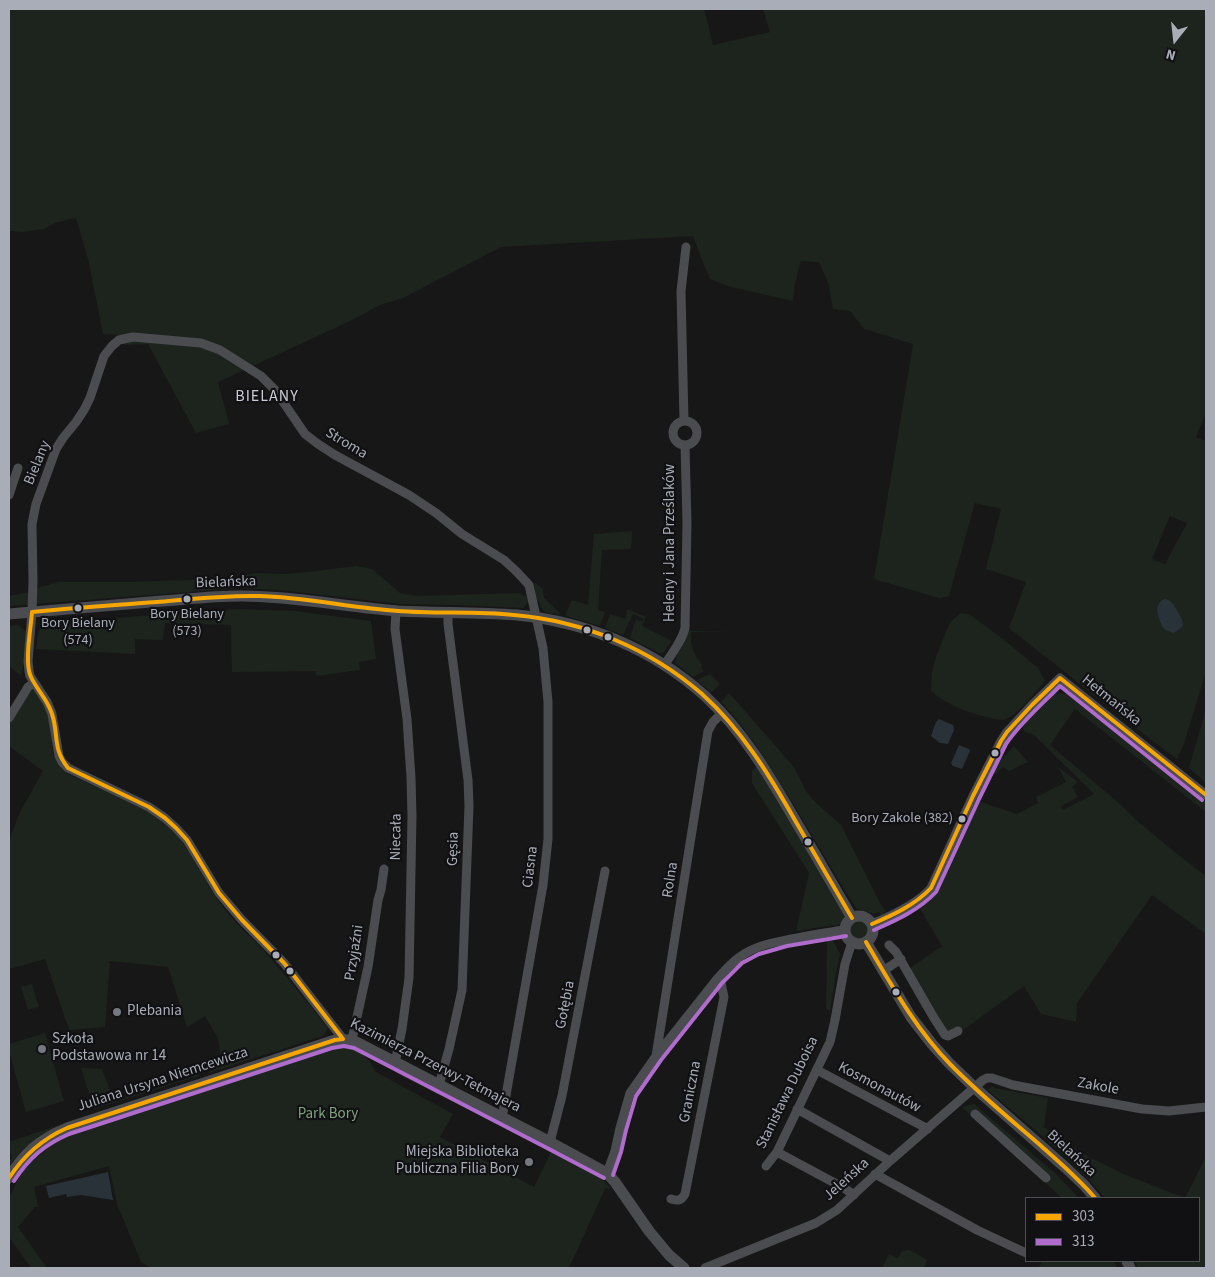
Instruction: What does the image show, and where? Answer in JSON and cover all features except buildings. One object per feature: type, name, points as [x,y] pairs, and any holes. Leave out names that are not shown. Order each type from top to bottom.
[{"type":"street","name":"Heleny i Jana Prześlaków","points":[[684,420],[681,291],[686,246]]},
{"type":"street","name":"Stroma","points":[[119,340],[133,337],[201,343],[220,350],[261,376],[275,390],[305,434],[318,444],[409,495],[436,513],[462,534],[504,560],[529,585],[537,618]]},
{"type":"street","name":"Bielany","points":[[32,612],[32,524],[36,504],[56,450],[90,398],[104,356],[119,340]]},
{"type":"street","name":"Heleny i Jana Prześlaków","points":[[684,420],[693,423],[697,431],[694,441],[685,445],[677,442],[673,434],[673,429],[676,425],[684,420]]},
{"type":"street","name":"Heleny i Jana Prześlaków","points":[[664,665],[682,637],[685,628],[687,523],[685,445]]},
{"type":"street","points":[[9,495],[18,468]]},
{"type":"street","name":"Bielańska","points":[[10,613],[238,596],[292,598],[382,609],[537,618],[562,622],[600,633],[630,646],[664,665],[690,684],[722,713],[743,737],[763,766],[852,918]]},
{"type":"street","name":"Niecała","points":[[395,1063],[409,978],[412,816],[407,719],[395,629],[396,610]]},
{"type":"street","name":"Kazimierza Przerwy-Tetmajera","points":[[32,612],[28,665],[30,676],[47,702],[52,714],[57,749],[62,762],[68,768],[150,807],[176,828],[195,852],[219,893],[242,920],[284,963],[347,1040],[550,1142],[607,1173],[650,1231],[670,1255],[684,1268]]},
{"type":"street","name":"Gęsia","points":[[438,1085],[449,1049],[462,990],[469,814],[468,780],[448,613]]},
{"type":"street","name":"Ciasna","points":[[502,1118],[543,885],[548,839],[548,702],[543,648],[537,618]]},
{"type":"street","name":"Hetmańska","points":[[872,924],[892,915],[922,897],[931,888],[973,796],[1001,741],[1032,705],[1060,678],[1206,795]]},
{"type":"street","points":[[9,718],[28,687],[34,683]]},
{"type":"street","name":"Rolna","points":[[656,1056],[708,731],[712,722],[722,713]]},
{"type":"street","name":"Przyjaźni","points":[[347,1040],[353,1035],[368,968],[384,869]]},
{"type":"street","name":"Gołębia","points":[[550,1142],[564,1086],[605,871]]},
{"type":"street","points":[[864,917],[872,924],[871,937],[866,942],[858,944],[852,942],[846,936],[846,926],[852,918],[864,917]]},
{"type":"street","points":[[607,1173],[615,1151],[624,1110],[630,1093],[656,1056],[717,979],[737,959],[758,947],[806,936],[845,930]]},
{"type":"street","name":"Stanisława Duboisa","points":[[766,1166],[777,1152],[830,1042],[844,964],[852,942]]},
{"type":"street","name":"Bielańska","points":[[866,942],[911,1017],[949,1063],[1075,1176],[1094,1197]]},
{"type":"street","points":[[889,945],[901,959],[945,1035],[948,1036],[958,1031]]},
{"type":"street","points":[[883,971],[901,959]]},
{"type":"street","name":"Graniczna","points":[[671,1199],[678,1201],[683,1199],[686,1194],[724,997],[721,983],[717,979]]},
{"type":"street","name":"Juliana Ursyna Niemcewicza","points":[[9,1178],[19,1162],[31,1149],[50,1136],[67,1128],[326,1043],[347,1040]]},
{"type":"street","name":"Kosmonautów","points":[[817,1070],[928,1129]]},
{"type":"street","name":"Zakole","points":[[986,1079],[992,1078],[1012,1085],[1142,1109],[1169,1111],[1206,1107]]},
{"type":"street","name":"Jeleńska","points":[[705,1268],[816,1223],[837,1210],[875,1174],[986,1079]]},
{"type":"street","points":[[797,1109],[890,1161]]},
{"type":"street","points":[[975,1114],[1046,1178]]},
{"type":"street","points":[[777,1152],[854,1195]]},
{"type":"street","points":[[875,1174],[976,1230],[1025,1253]]},
{"type":"green space","points":[[9,9],[704,9],[713,45],[770,32],[763,9],[1206,9],[1206,413],[1196,437],[1206,441],[1206,671],[1184,744],[1177,759],[1009,628],[1026,582],[986,569],[1001,509],[975,503],[949,596],[939,598],[874,579],[913,344],[864,329],[850,311],[833,309],[829,285],[819,262],[801,261],[795,282],[793,301],[731,287],[710,279],[693,236],[501,247],[403,298],[380,305],[350,321],[218,382],[229,424],[196,433],[148,344],[125,345],[120,335],[103,334],[88,259],[76,218],[54,223],[45,229],[22,232],[9,231]],"holes":[[[1170,516],[1187,523],[1165,564],[1152,559]]]},
{"type":"green space","points":[[632,531],[631,549],[602,550],[598,610],[605,612],[600,626],[566,616],[572,600],[588,605],[594,534]]},
{"type":"green space","points":[[357,566],[372,569],[400,593],[417,596],[519,593],[527,597],[528,602],[523,608],[399,604],[280,590],[240,588],[9,606],[9,596],[29,592],[59,582],[226,579],[256,573],[283,574]]},
{"type":"green space","points":[[534,582],[543,589],[544,598],[560,615],[546,612],[542,609],[539,601],[536,601]]},
{"type":"green space","points":[[237,609],[295,611],[371,621],[376,659],[359,662],[360,670],[316,676],[316,671],[232,672],[231,625],[165,623],[163,640],[135,639],[135,654],[36,649],[39,631],[47,623]]},
{"type":"green space","points":[[627,609],[646,617],[642,626],[672,641],[663,653],[659,653],[630,638],[636,619],[642,622],[644,619],[633,614],[623,635],[605,628],[610,614],[626,619]]},
{"type":"green space","points":[[961,613],[969,614],[1003,639],[1038,668],[1045,681],[1021,708],[1006,719],[997,719],[967,711],[944,701],[931,691],[932,672],[936,657],[950,622]]},
{"type":"green space","points":[[18,625],[26,631],[21,676],[9,666],[9,626]]},
{"type":"green space","points":[[690,631],[731,632],[691,632],[693,650],[704,671],[693,677],[675,663],[682,647],[680,645]]},
{"type":"green space","points":[[710,674],[720,684],[711,693],[697,680]]},
{"type":"green space","points":[[31,691],[35,691],[39,696],[47,712],[53,753],[59,766],[68,774],[146,810],[158,817],[173,831],[226,911],[265,952],[328,1028],[323,1036],[209,1073],[221,1061],[218,1038],[205,1016],[187,1027],[168,967],[110,961],[105,1027],[69,1030],[45,959],[9,969],[9,841],[19,814],[43,771],[9,746],[9,723]]},
{"type":"green space","points":[[729,693],[794,767],[806,791],[815,802],[841,825],[886,912],[881,915],[879,912],[873,914],[857,909],[763,756],[744,728],[721,702]]},
{"type":"green space","points":[[1059,693],[1073,695],[1206,802],[1206,812],[1075,709],[1050,745],[1120,804],[1136,820],[1206,876],[1206,934],[1152,895],[1077,1003],[1076,1022],[1041,1014],[1024,986],[949,1040],[922,1008],[903,973],[942,946],[919,907],[936,893],[978,801],[1017,814],[1038,803],[1036,797],[1066,782],[1058,767],[1078,782],[1072,787],[1078,797],[1060,807],[1063,810],[1094,794],[1034,735],[1025,732],[1023,729],[1026,722],[1051,696]]},
{"type":"green space","points":[[1206,709],[1206,783],[1189,768]]},
{"type":"green space","points":[[1014,746],[1028,762],[1009,771],[1003,767],[996,774],[994,773],[998,763]]},
{"type":"green space","points":[[758,766],[843,912],[844,920],[840,924],[796,931],[809,873],[752,783],[752,771]]},
{"type":"green space","points":[[859,921],[867,926],[868,930],[863,938],[859,939],[851,934],[850,930],[855,922]]},
{"type":"green space","points":[[827,939],[833,941],[840,954],[830,1011],[826,1009]]},
{"type":"green space","points":[[32,984],[39,1007],[28,1010],[21,987]]},
{"type":"green space","points":[[45,1033],[64,1101],[26,1112],[9,1051],[9,1044]]},
{"type":"green space","name":"Park Bory","points":[[341,1044],[353,1047],[362,1053],[376,1072],[453,1114],[440,1137],[534,1187],[551,1152],[600,1178],[611,1188],[605,1189],[569,1268],[152,1268],[141,1262],[117,1204],[109,1166],[34,1187],[38,1207],[35,1207],[18,1227],[47,1268],[31,1268],[9,1237],[9,1197],[20,1176],[31,1162],[52,1144],[70,1135],[101,1125],[99,1121]]},
{"type":"green space","points":[[81,1068],[102,1069],[114,1101],[192,1077],[199,1069],[199,1076],[94,1109]]},
{"type":"green space","points":[[399,1070],[444,1093],[444,1095],[440,1095],[398,1074]]},
{"type":"green space","points":[[992,1086],[994,1088],[1048,1098],[1044,1127],[1083,1154],[1121,1173],[1182,1197],[1104,1197],[1079,1169],[988,1090]]},
{"type":"green space","points":[[974,1104],[1055,1173],[1078,1197],[1061,1197],[962,1107]]},
{"type":"green space","points":[[59,1125],[31,1143],[19,1154],[9,1168],[9,1160],[12,1158],[9,1142]]},
{"type":"green space","points":[[1206,1157],[1206,1268],[1137,1268],[1136,1262],[1200,1262],[1200,1197],[1186,1197]]},
{"type":"green space","points":[[909,1250],[927,1260],[924,1268],[882,1268],[889,1254],[898,1258],[902,1251]]},
{"type":"green space","points":[[1042,1262],[1114,1262],[1117,1268],[1038,1268]]},
{"type":"shaded area","points":[[1164,599],[1173,604],[1183,623],[1181,628],[1173,633],[1164,629],[1159,617],[1158,605]]},
{"type":"shaded area","points":[[939,719],[953,725],[954,730],[948,744],[940,743],[931,736]]},
{"type":"shaded area","points":[[959,745],[970,751],[962,769],[953,766],[951,763]]},
{"type":"shaded area","points":[[108,1172],[113,1200],[81,1195],[67,1197],[66,1194],[49,1198],[46,1186]]},
{"type":"transit line","name":"303","points":[[32,612],[221,597],[276,597],[398,611],[514,615],[565,623],[590,631],[637,650],[660,663],[702,694],[730,723],[754,754],[776,788],[852,918]]},
{"type":"transit line","name":"303","points":[[32,612],[28,654],[29,671],[33,682],[50,709],[58,748],[68,768],[149,807],[176,828],[187,840],[219,893],[242,920],[284,963],[343,1039]]},
{"type":"transit line","name":"303","points":[[872,924],[911,904],[931,888],[973,796],[1001,741],[1032,705],[1060,678],[1206,795]]},
{"type":"transit line","name":"313","points":[[874,930],[915,909],[936,892],[1006,744],[1025,721],[1060,686],[1202,800]]},
{"type":"transit line","name":"313","points":[[613,1175],[636,1096],[661,1060],[722,983],[742,963],[759,954],[787,946],[846,936]]},
{"type":"transit line","name":"303","points":[[866,942],[904,1005],[937,1050],[994,1106],[1062,1164],[1094,1197]]},
{"type":"transit line","name":"303","points":[[9,1178],[34,1148],[67,1128],[335,1040],[343,1039]]},
{"type":"transit line","name":"313","points":[[14,1181],[25,1165],[38,1153],[69,1134],[332,1048],[344,1046],[354,1048],[604,1178]]},
{"type":"place","name":"Bory Bielany (573)","points":[[187,599]]},
{"type":"place","name":"Bory Bielany (574)","points":[[78,608]]},
{"type":"place","name":"Bory Zakole (382)","points":[[962,819]]},
{"type":"place","name":"Plebania","points":[[117,1012]]},
{"type":"place","name":"Szkoła Podstawowa nr 14","points":[[42,1049]]},
{"type":"place","name":"Miejska Biblioteka Publiczna Filia Bory","points":[[529,1162]]},
{"type":"district","name":"BIELANY","points":[[267,397]]}]
